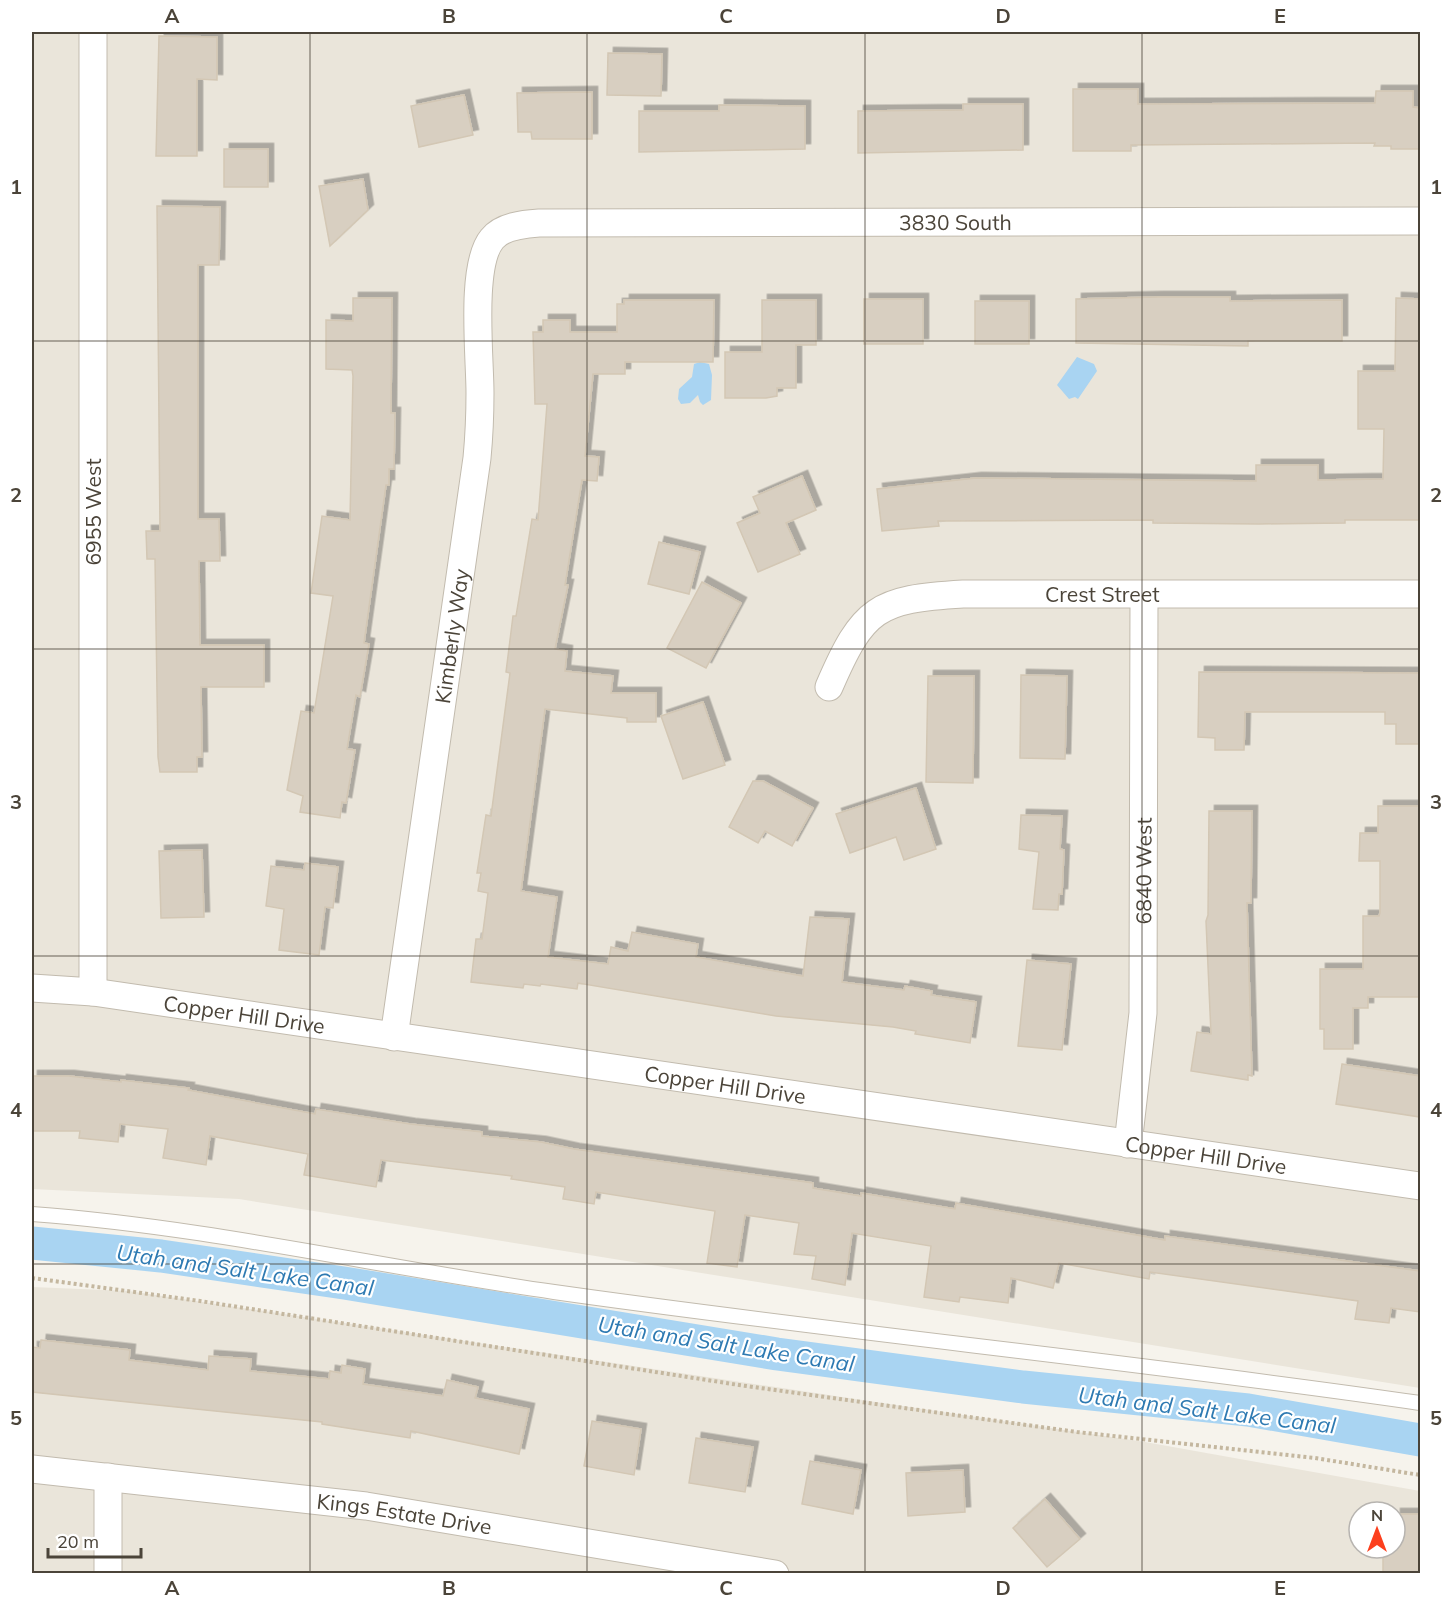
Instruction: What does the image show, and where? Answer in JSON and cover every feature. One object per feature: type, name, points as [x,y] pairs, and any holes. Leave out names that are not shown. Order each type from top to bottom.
[{"type":"street","name":"6955 West","points":[[93,32],[93,992]]},
{"type":"street","name":"3830 South","points":[[493,236],[507,229],[539,224],[1420,221]]},
{"type":"street","name":"Kimberly Way","points":[[394,1037],[477,458],[480,395],[479,280],[485,249],[493,236]]},
{"type":"street","name":"Crest Street","points":[[830,687],[848,642],[858,629],[880,610],[896,603],[963,594],[1420,594]]},
{"type":"street","name":"6840 West","points":[[1128,1144],[1143,1025],[1144,595]]},
{"type":"street","name":"Copper Hill Drive","points":[[32,988],[93,992],[1420,1186]]},
{"type":"street","name":"Kings Estate Drive","points":[[32,1469],[366,1506],[650,1563],[776,1574]]},
{"type":"street","points":[[108,1477],[108,1574]]},
{"type":"lane","points":[[32,1214],[237,1237],[574,1294],[905,1339],[1284,1383],[1420,1403]]},
{"type":"path","points":[[32,1278],[200,1300],[798,1394],[1077,1432],[1315,1458],[1420,1475]]},
{"type":"shaded area","points":[[32,32],[1420,32],[1420,1388],[239,1199],[32,1189]]},
{"type":"shaded area","points":[[32,1287],[129,1291],[1145,1442],[1420,1491],[1420,1573],[32,1574]]},
{"type":"water","points":[[1077,357],[1094,364],[1097,371],[1078,399],[1075,397],[1069,399],[1057,385]]},
{"type":"water","points":[[700,362],[709,364],[712,375],[711,400],[703,405],[698,395],[690,403],[681,404],[678,399],[679,389],[692,377],[694,364]]},
{"type":"building","points":[[159,36],[217,37],[217,80],[197,79],[197,156],[156,156]]},
{"type":"building","points":[[608,53],[662,54],[661,96],[607,95]]},
{"type":"building","points":[[1073,89],[1138,89],[1138,104],[1375,103],[1376,91],[1413,91],[1413,107],[1420,108],[1420,149],[1391,149],[1391,146],[1374,146],[1375,143],[1131,145],[1131,151],[1073,151]]},
{"type":"building","points":[[592,92],[592,139],[532,139],[531,132],[518,132],[517,93]]},
{"type":"building","points":[[464,95],[473,135],[419,147],[411,106]]},
{"type":"building","points":[[963,104],[1023,104],[1023,150],[858,153],[858,111],[963,110]]},
{"type":"building","points":[[719,105],[805,106],[805,149],[639,152],[639,111],[719,111]]},
{"type":"building","points":[[224,149],[268,149],[268,187],[224,187]]},
{"type":"building","points":[[363,179],[368,210],[330,246],[319,186]]},
{"type":"building","points":[[157,206],[220,207],[219,265],[198,265],[198,519],[219,519],[220,561],[199,561],[200,645],[264,645],[264,687],[201,687],[202,757],[197,757],[197,772],[160,772],[158,757],[155,559],[147,559],[146,531],[160,531]]},
{"type":"building","points":[[1230,297],[1230,301],[1342,300],[1342,341],[1248,341],[1248,346],[1076,343],[1076,299]]},
{"type":"building","points":[[353,298],[392,298],[391,413],[395,413],[394,469],[389,469],[389,485],[386,485],[364,643],[369,644],[360,697],[356,695],[347,749],[355,750],[346,803],[342,802],[340,818],[300,812],[303,796],[287,790],[301,711],[314,713],[333,596],[311,593],[322,516],[350,520],[353,376],[352,370],[326,369],[326,320],[353,321]]},
{"type":"building","points":[[1396,298],[1420,299],[1420,520],[1345,520],[1345,523],[1259,524],[1153,523],[1153,520],[938,521],[939,526],[882,531],[877,489],[976,478],[1256,481],[1256,465],[1318,465],[1318,480],[1383,479],[1384,429],[1358,429],[1358,371],[1395,371]]},
{"type":"building","points":[[864,299],[923,299],[923,344],[864,344]]},
{"type":"building","points":[[624,300],[714,300],[713,362],[625,362],[625,374],[593,374],[585,456],[599,457],[597,481],[582,480],[565,585],[568,585],[555,649],[567,651],[565,671],[613,676],[611,693],[656,693],[656,722],[627,722],[627,718],[545,709],[521,891],[557,897],[548,957],[608,964],[611,947],[628,951],[632,932],[698,944],[696,957],[803,976],[810,917],[849,919],[842,982],[904,990],[905,986],[932,991],[931,995],[976,1002],[970,1043],[915,1034],[916,1031],[893,1027],[776,1016],[578,983],[577,989],[541,984],[540,986],[524,984],[523,988],[471,982],[476,939],[482,939],[488,893],[478,891],[481,873],[477,873],[486,815],[491,816],[510,673],[506,672],[513,616],[516,616],[532,519],[538,520],[547,404],[535,404],[533,332],[543,332],[543,320],[570,320],[570,332],[617,332],[617,304],[624,304]]},
{"type":"building","points":[[762,300],[816,300],[816,345],[796,345],[796,388],[777,388],[777,396],[766,398],[725,398],[725,352],[762,352]]},
{"type":"building","points":[[975,301],[1029,301],[1029,344],[975,344]]},
{"type":"building","points":[[802,476],[816,510],[786,523],[800,554],[758,572],[737,523],[760,513],[753,497]]},
{"type":"building","points":[[659,542],[700,552],[689,594],[648,584]]},
{"type":"building","points":[[702,582],[741,603],[706,668],[667,648]]},
{"type":"building","points":[[1199,672],[1420,673],[1420,744],[1396,744],[1396,724],[1385,724],[1385,712],[1245,712],[1244,750],[1215,750],[1215,738],[1198,737]]},
{"type":"building","points":[[1021,675],[1067,676],[1065,759],[1020,758]]},
{"type":"building","points":[[928,676],[974,676],[973,783],[926,782]]},
{"type":"building","points":[[703,702],[725,765],[683,779],[661,716]]},
{"type":"building","points":[[753,781],[763,781],[813,808],[792,846],[765,831],[758,843],[729,827]]},
{"type":"building","points":[[916,788],[936,849],[904,860],[896,837],[850,853],[836,814]]},
{"type":"building","points":[[1378,806],[1420,806],[1420,997],[1368,997],[1368,1008],[1353,1008],[1353,1049],[1324,1049],[1324,1029],[1320,1029],[1320,969],[1363,969],[1363,916],[1379,916],[1380,913],[1380,861],[1359,861],[1360,833],[1378,833]]},
{"type":"building","points":[[1209,811],[1252,811],[1251,903],[1247,903],[1252,1076],[1248,1075],[1248,1080],[1191,1071],[1197,1032],[1211,1034],[1206,921],[1208,915]]},
{"type":"building","points":[[1021,815],[1062,816],[1060,849],[1064,850],[1062,894],[1059,894],[1058,910],[1033,909],[1039,852],[1019,849]]},
{"type":"building","points":[[202,850],[204,917],[161,918],[159,851]]},
{"type":"building","points":[[305,863],[338,867],[333,908],[325,907],[319,955],[279,950],[284,909],[266,906],[271,866],[304,870]]},
{"type":"building","points":[[1027,960],[1071,964],[1062,1050],[1018,1046]]},
{"type":"building","points":[[1342,1064],[1420,1076],[1420,1117],[1336,1104]]},
{"type":"building","points":[[32,1076],[69,1076],[189,1088],[188,1090],[315,1114],[316,1109],[410,1124],[482,1132],[482,1136],[541,1142],[574,1149],[813,1183],[813,1188],[861,1196],[861,1193],[955,1209],[956,1203],[1165,1240],[1165,1236],[1420,1271],[1420,1312],[1391,1308],[1389,1323],[1355,1319],[1358,1301],[1150,1272],[1149,1279],[1059,1263],[1053,1288],[1011,1278],[1008,1303],[960,1297],[959,1302],[924,1297],[931,1246],[852,1233],[845,1285],[812,1279],[816,1256],[794,1254],[799,1223],[745,1215],[737,1267],[707,1263],[715,1211],[596,1192],[594,1204],[563,1199],[565,1187],[511,1179],[512,1176],[381,1160],[376,1187],[304,1175],[308,1154],[210,1136],[206,1165],[163,1158],[168,1129],[120,1124],[118,1142],[79,1138],[80,1131],[32,1131]]},
{"type":"building","points":[[41,1340],[130,1350],[129,1360],[208,1370],[209,1356],[251,1359],[250,1371],[329,1379],[330,1371],[341,1373],[342,1365],[365,1369],[363,1384],[443,1396],[447,1380],[478,1387],[475,1398],[529,1409],[519,1454],[411,1431],[410,1438],[322,1424],[322,1422],[32,1392],[32,1347],[40,1348]]},
{"type":"building","points":[[592,1421],[641,1429],[634,1475],[584,1466]]},
{"type":"building","points":[[696,1438],[753,1447],[745,1492],[689,1483]]},
{"type":"building","points":[[810,1461],[861,1470],[853,1514],[802,1504]]},
{"type":"building","points":[[963,1470],[965,1512],[908,1516],[906,1473]]},
{"type":"building","points":[[1045,1499],[1080,1539],[1047,1567],[1013,1528]]},
{"type":"building","points":[[1407,1514],[1420,1514],[1420,1574],[1383,1574],[1383,1560],[1407,1560]]},
{"type":"waterway","name":"Utah and Salt Lake Canal","points":[[32,1243],[161,1256],[344,1283],[777,1354],[1023,1387],[1248,1410],[1420,1440]]}]
